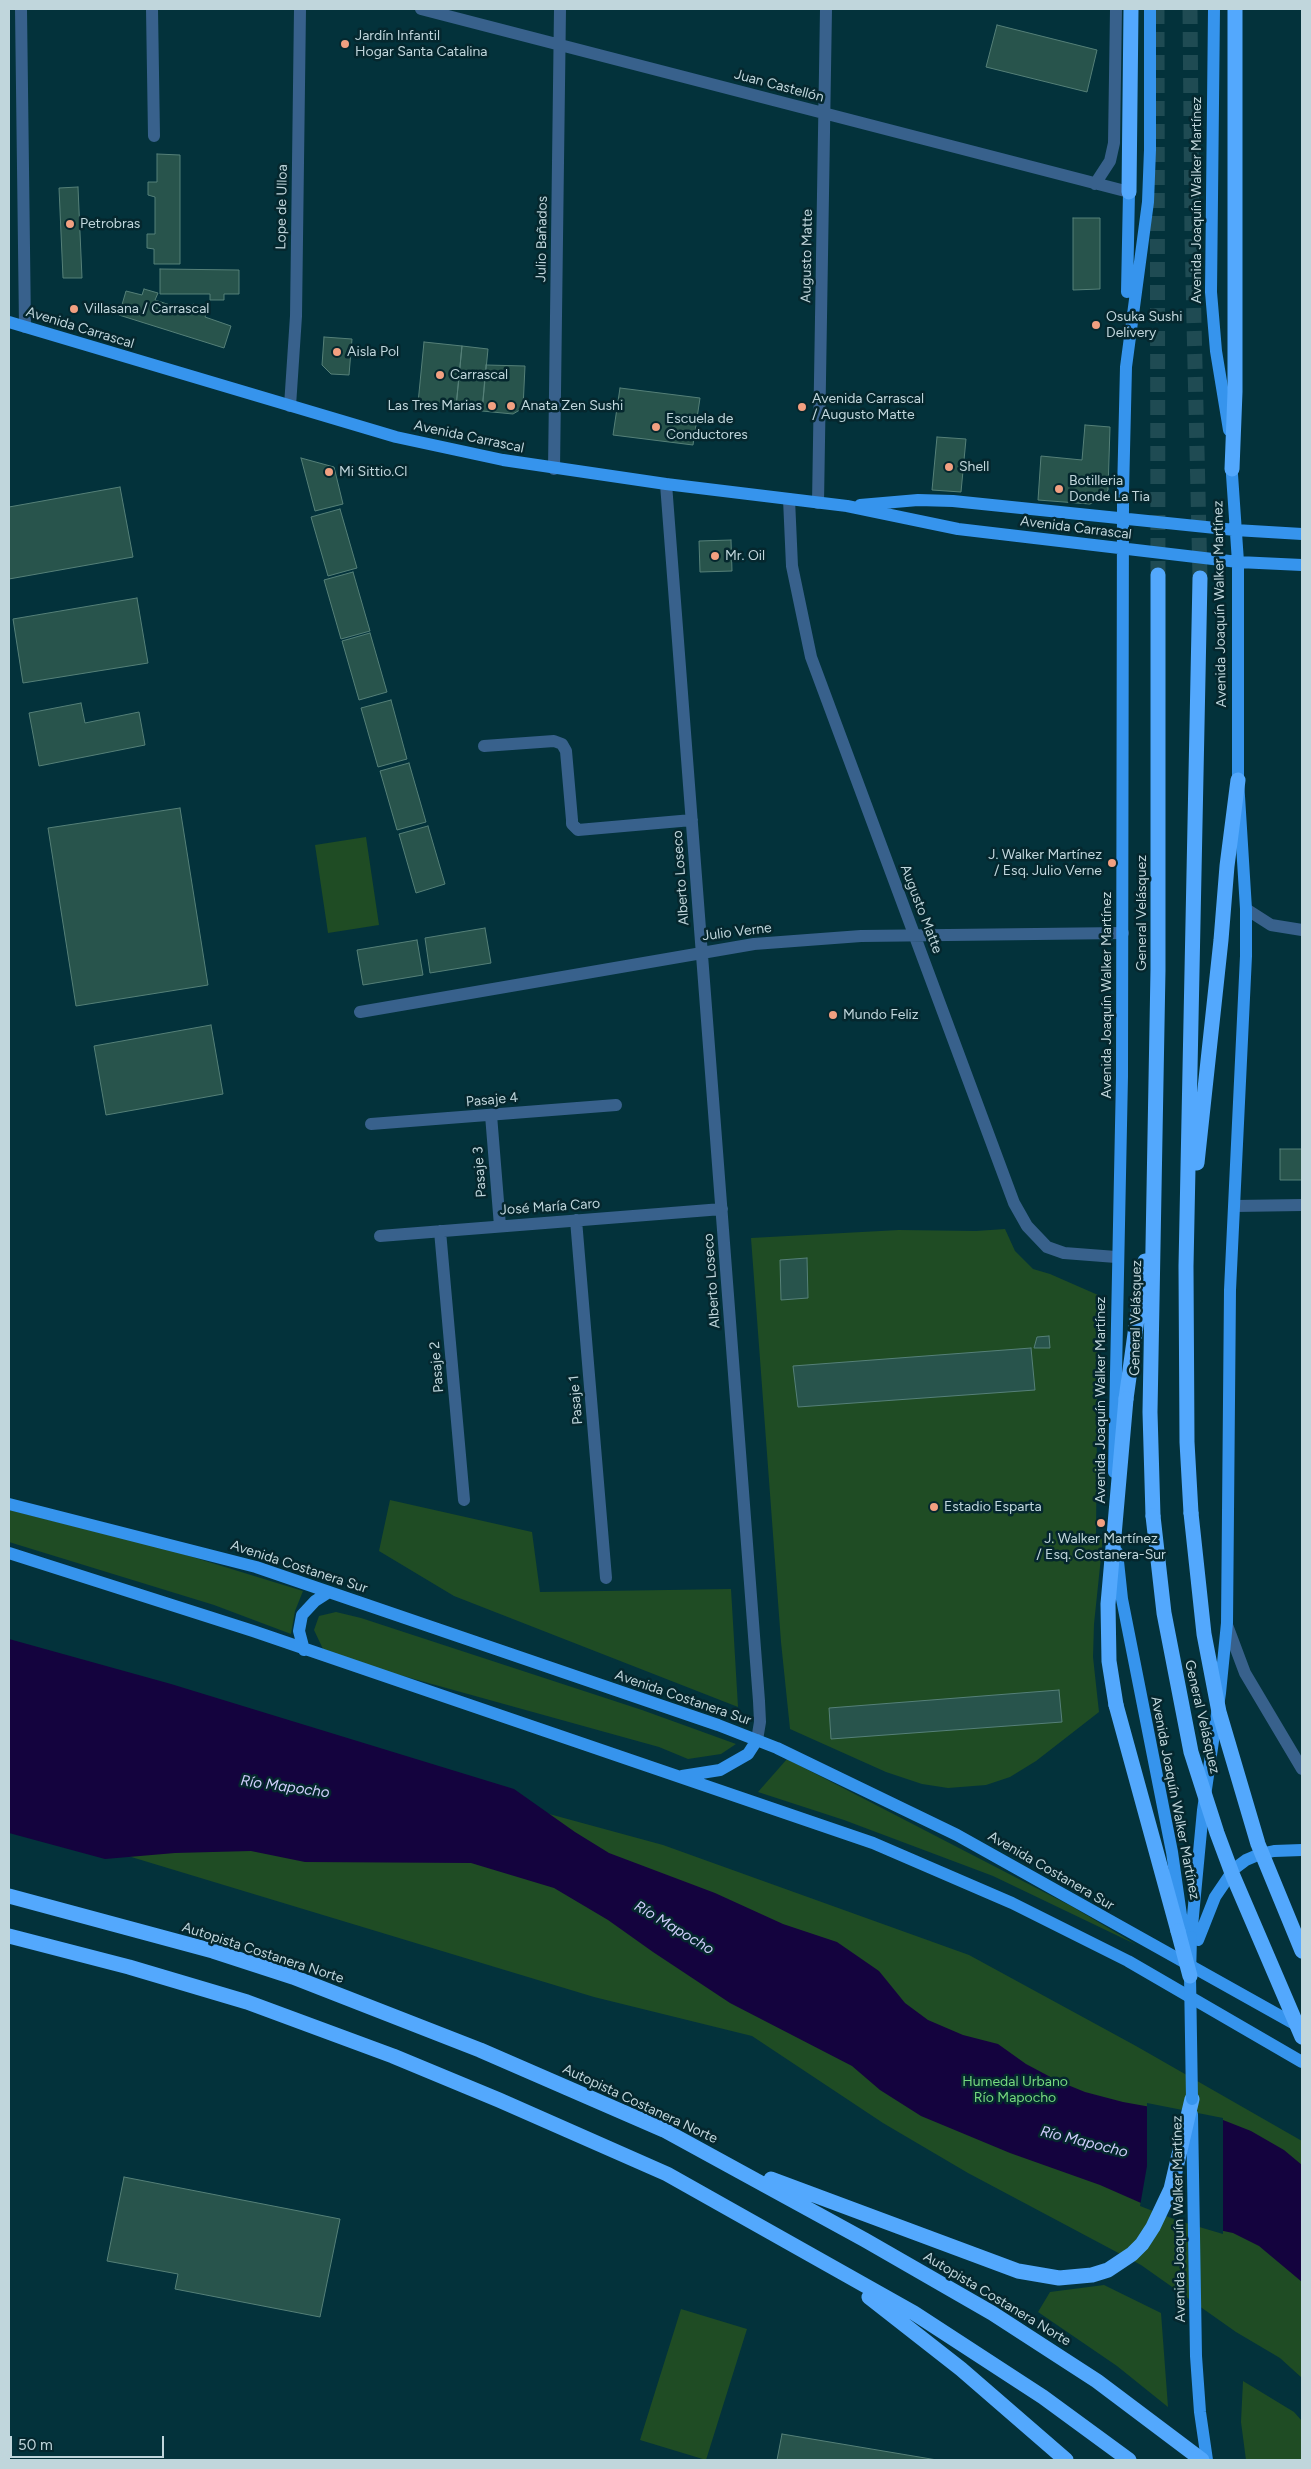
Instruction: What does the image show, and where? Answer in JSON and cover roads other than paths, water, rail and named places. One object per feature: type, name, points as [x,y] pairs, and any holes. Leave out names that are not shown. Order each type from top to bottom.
[{"type":"highway","points":[[1129,192],[1131,9]]},
{"type":"highway","points":[[1232,468],[1235,392],[1236,10]]},
{"type":"highway","name":"General Velásquez","points":[[1158,575],[1158,970],[1150,1412],[1153,1516],[1165,1621],[1191,1752],[1216,1833],[1302,2037]]},
{"type":"highway","name":"General Velásquez","points":[[1200,578],[1186,1266],[1187,1442],[1191,1513],[1204,1634],[1219,1712],[1258,1844],[1302,1951]]},
{"type":"highway","points":[[1186,1266],[1221,940],[1227,866],[1238,780]]},
{"type":"highway","points":[[1155,1185],[1126,1399],[1108,1604],[1109,1660],[1116,1705],[1188,1936],[1190,1976]]},
{"type":"highway","name":"Autopista Costanera Norte","points":[[9,1896],[213,1951],[350,1998],[594,2099],[720,2159],[939,2282],[1036,2341],[1097,2381],[1202,2460]]},
{"type":"highway","points":[[9,1936],[129,1967],[247,2002],[393,2056],[556,2123],[666,2174],[807,2251],[983,2356],[1129,2460]]},
{"type":"highway","points":[[720,2159],[1018,2271],[1060,2278],[1084,2277],[1108,2270],[1132,2254],[1142,2244],[1162,2210],[1170,2189],[1192,2099]]},
{"type":"highway","points":[[807,2251],[885,2308],[961,2369],[1066,2460]]},
{"type":"main road","name":"Avenida Joaquín Walker Martínez","points":[[1150,9],[1148,202],[1126,366],[1122,1076],[1116,1257],[1113,1463],[1118,1565],[1132,1652],[1188,1936],[1196,2356],[1200,2412],[1207,2460]]},
{"type":"main road","name":"Avenida Joaquín Walker Martínez","points":[[1188,1936],[1203,1810],[1220,1693],[1227,1623],[1228,1354],[1246,909],[1238,780],[1238,562],[1228,421],[1216,352],[1211,292],[1214,9]]},
{"type":"main road","points":[[1126,366],[1129,192]]},
{"type":"main road","name":"Avenida Carrascal","points":[[9,322],[406,439],[503,460],[666,484],[847,506],[958,529],[1238,562],[1302,565]]},
{"type":"main road","name":"Avenida Carrascal","points":[[847,506],[918,500],[953,501],[1124,520],[1302,534]]},
{"type":"main road","name":"Avenida Costanera Sur","points":[[9,1504],[206,1553],[329,1592],[757,1740],[908,1810],[957,1835],[1302,2028]]},
{"type":"main road","points":[[9,1553],[253,1631],[873,1843],[952,1876],[1128,1962],[1302,2062]]},
{"type":"main road","points":[[304,1650],[299,1631],[302,1615],[315,1601],[329,1592]]},
{"type":"main road","points":[[677,1777],[720,1770],[748,1754],[757,1740]]},
{"type":"main road","points":[[1188,1936],[1234,1869],[1246,1860],[1260,1854],[1274,1851],[1302,1850]]},
{"type":"street","points":[[21,9],[25,327]]},
{"type":"street","points":[[152,9],[154,136]]},
{"type":"street","name":"Lope de Ulloa","points":[[290,406],[296,316],[300,9]]},
{"type":"street","name":"Juan Castellón","points":[[421,9],[1129,192]]},
{"type":"street","name":"Julio Bañados","points":[[554,469],[560,9]]},
{"type":"street","name":"Augusto Matte","points":[[818,503],[826,9]]},
{"type":"street","points":[[1095,184],[1110,162],[1114,142],[1116,9]]},
{"type":"street","name":"Alberto Loseco","points":[[666,484],[759,1701],[760,1722],[757,1740]]},
{"type":"street","name":"Augusto Matte","points":[[789,499],[792,566],[811,657],[916,935],[1014,1203],[1023,1220],[1047,1247],[1064,1253],[1116,1257]]},
{"type":"street","name":"Alberto Loseco","points":[[484,746],[554,741],[562,744],[566,751],[572,824],[578,830],[692,820]]},
{"type":"street","points":[[1246,909],[1271,926],[1302,930]]},
{"type":"street","name":"Julio Verne","points":[[360,1012],[702,952],[807,939],[916,935],[1123,932]]},
{"type":"street","name":"Pasaje 4","points":[[371,1124],[616,1105]]},
{"type":"street","name":"Pasaje 3","points":[[491,1115],[500,1226]]},
{"type":"street","points":[[1235,1206],[1302,1205]]},
{"type":"street","name":"José María Caro","points":[[380,1236],[722,1209]]},
{"type":"street","name":"Pasaje 1","points":[[576,1220],[606,1578]]},
{"type":"street","name":"Pasaje 2","points":[[440,1231],[464,1500]]},
{"type":"street","points":[[1227,1623],[1245,1673],[1302,1769]]},
{"type":"water","name":"Río Mapocho","points":[[9,1639],[171,1684],[514,1789],[575,1832],[609,1853],[715,1893],[783,1924],[837,1942],[879,1971],[905,2003],[928,2020],[963,2035],[998,2044],[1026,2064],[1058,2081],[1085,2092],[1123,2102],[1223,2120],[1251,2131],[1284,2150],[1302,2165],[1302,2282],[1259,2246],[1233,2233],[1214,2229],[1141,2203],[1100,2185],[1010,2153],[921,2116],[880,2090],[852,2066],[730,2003],[608,1920],[554,1888],[471,1863],[305,1862],[251,1851],[175,1853],[105,1859],[9,1833]]},
{"type":"tunnel","points":[[1157,9],[1158,575]]},
{"type":"tunnel","points":[[1190,9],[1192,237],[1200,578]]},
{"type":"place","name":"Jardín Infantil Hogar Santa Catalina","points":[[345,44]]},
{"type":"place","name":"Petrobras","points":[[70,224]]},
{"type":"place","name":"Villasana / Carrascal","points":[[74,309]]},
{"type":"place","name":"Osuka Sushi Delivery","points":[[1096,325]]},
{"type":"place","name":"Aisla Pol","points":[[337,352]]},
{"type":"place","name":"Carrascal","points":[[440,375]]},
{"type":"place","name":"Las Tres Marias","points":[[492,406]]},
{"type":"place","name":"Anata Zen Sushi","points":[[511,406]]},
{"type":"place","name":"Avenida Carrascal / Augusto Matte","points":[[802,407]]},
{"type":"place","name":"Escuela de Conductores","points":[[656,427]]},
{"type":"place","name":"Shell","points":[[949,467]]},
{"type":"place","name":"Mi Sittio.Cl","points":[[329,472]]},
{"type":"place","name":"Botilleria Donde La Tia","points":[[1059,489]]},
{"type":"place","name":"Mr. Oil","points":[[715,556]]},
{"type":"place","name":"J. Walker Martínez / Esq. Julio Verne","points":[[1112,863]]},
{"type":"place","name":"Mundo Feliz","points":[[833,1015]]},
{"type":"place","name":"Estadio Esparta","points":[[934,1507]]},
{"type":"place","name":"J. Walker Martínez / Esq. Costanera-Sur","points":[[1101,1523]]},
{"type":"park label","name":"Humedal Urbano Río Mapocho","points":[[1015,2090]]}]
